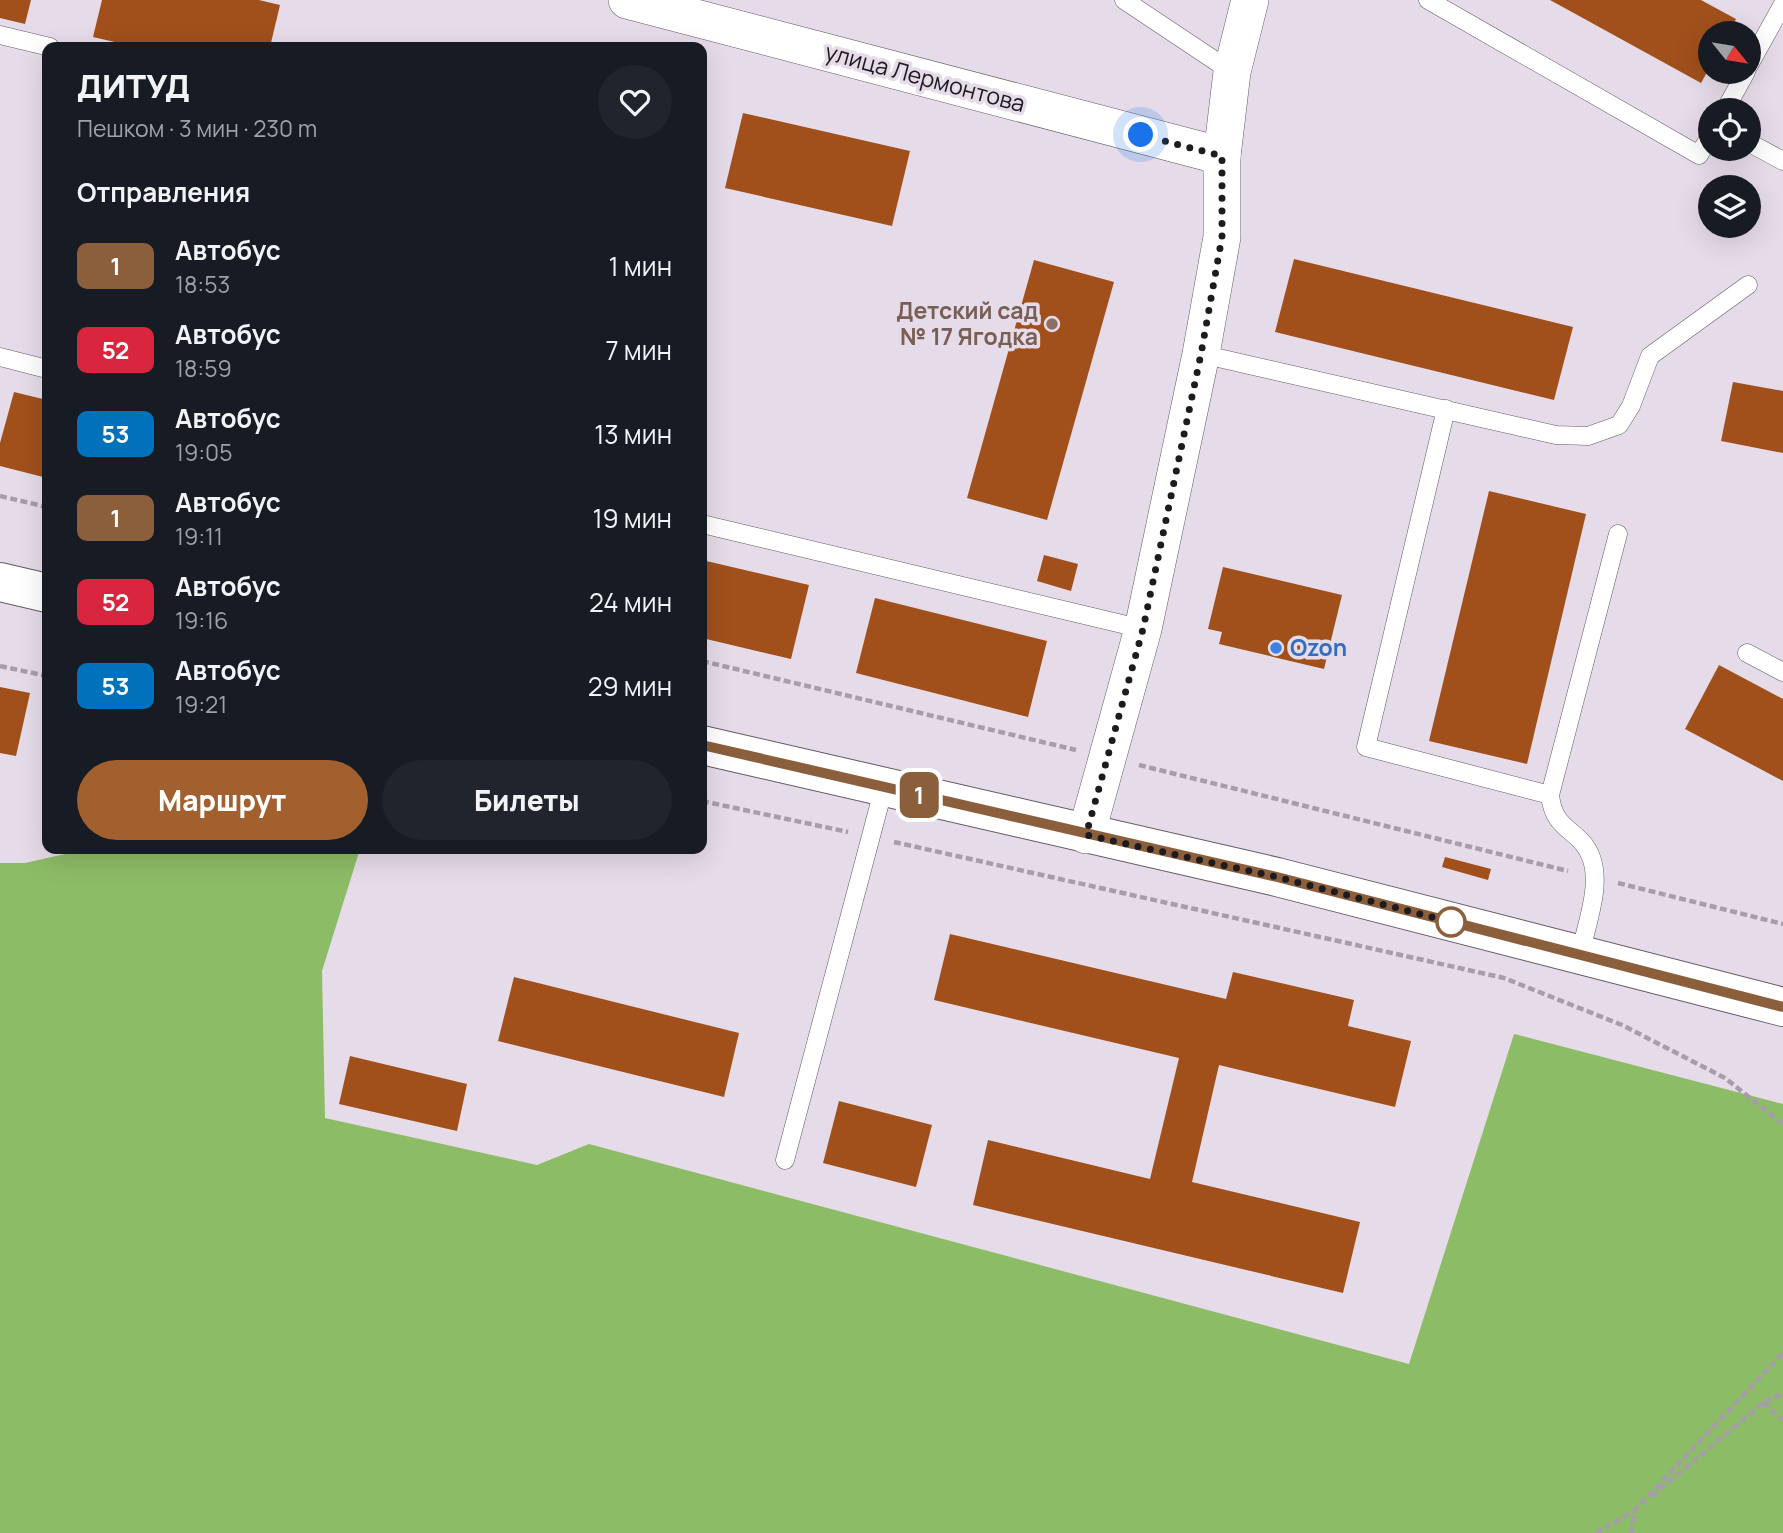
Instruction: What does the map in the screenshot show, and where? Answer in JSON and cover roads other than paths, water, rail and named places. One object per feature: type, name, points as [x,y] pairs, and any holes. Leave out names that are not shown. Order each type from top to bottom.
[{"type":"street","name":"улица Лермонтова","points":[[627,0],[1222,156]]},
{"type":"street","points":[[1086,835],[1110,758],[1143,629],[1201,354],[1222,237],[1222,156],[1232,72],[1250,0]]},
{"type":"street","points":[[0,582],[42,592]]},
{"type":"street","points":[[707,746],[1277,877],[1783,1007]]},
{"type":"lane","points":[[1125,0],[1232,72]]},
{"type":"lane","points":[[1428,0],[1698,154]]},
{"type":"lane","points":[[1761,44],[1783,4]]},
{"type":"lane","points":[[0,35],[42,45]]},
{"type":"lane","points":[[1761,149],[1783,161]]},
{"type":"lane","points":[[1201,354],[1556,435],[1588,436],[1619,425],[1631,406],[1650,356],[1748,285]]},
{"type":"lane","points":[[0,357],[42,368]]},
{"type":"lane","points":[[1446,409],[1366,747],[1550,794]]},
{"type":"lane","points":[[707,525],[1143,629]]},
{"type":"lane","points":[[1580,955],[1593,877],[1590,856],[1552,814],[1550,794],[1618,534]]},
{"type":"lane","points":[[1746,653],[1783,671]]},
{"type":"lane","points":[[785,1160],[884,788]]},
{"type":"place","name":"Детский сад № 17 Ягодка","points":[[1052,324]]},
{"type":"place","name":"Ozon","points":[[1276,648]]}]
